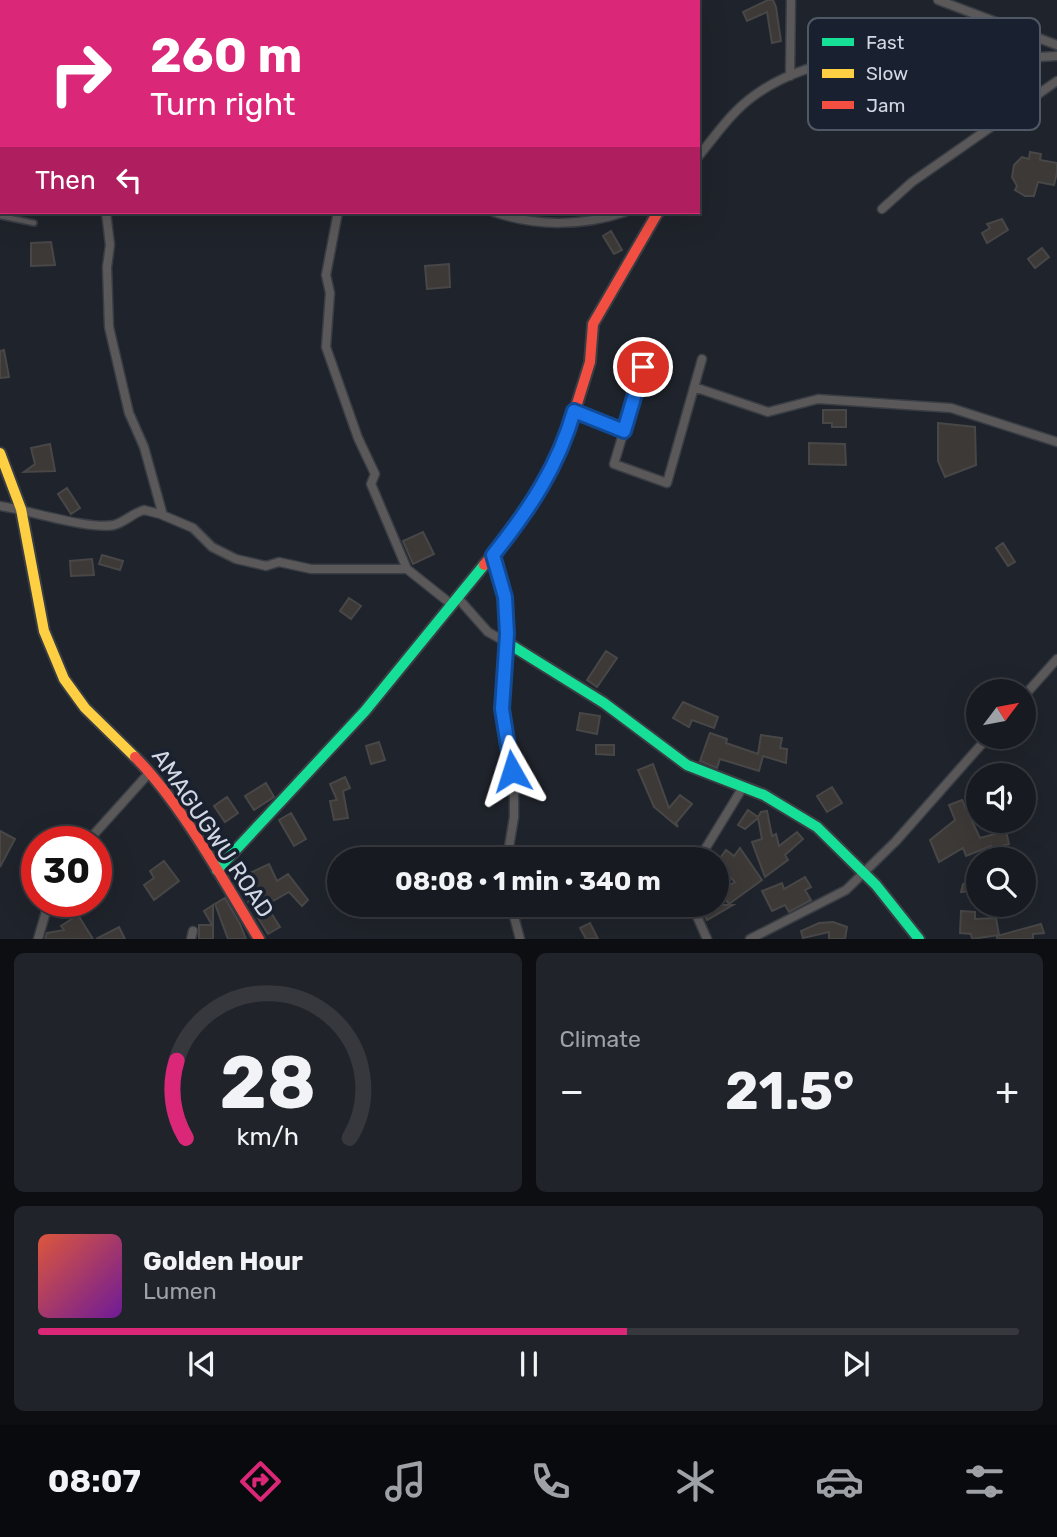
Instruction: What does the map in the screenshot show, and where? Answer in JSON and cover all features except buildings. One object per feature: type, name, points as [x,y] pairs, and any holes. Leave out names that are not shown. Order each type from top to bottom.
[{"type":"street","points":[[790,76],[791,0]]},
{"type":"street","points":[[938,0],[986,18]]},
{"type":"street","points":[[1040,39],[1057,45]]},
{"type":"street","points":[[700,155],[740,107],[790,76],[808,71]]},
{"type":"street","points":[[1040,93],[1057,81]]},
{"type":"street","points":[[881,209],[912,182],[987,130]]},
{"type":"street","points":[[106,214],[110,245],[107,267],[109,327],[129,412],[144,447],[155,494],[162,509],[160,514]]},
{"type":"street","points":[[338,214],[326,275],[330,293],[326,347],[358,438],[375,474],[371,484],[407,569],[454,601],[488,632],[604,703],[687,765],[791,809],[817,827],[866,873],[919,939]]},
{"type":"street","points":[[501,214],[525,221],[579,223],[617,214]]},
{"type":"street","points":[[217,870],[365,711],[493,555],[544,487],[567,436],[590,362],[593,324],[657,214]]},
{"type":"street","points":[[643,367],[614,464],[667,482],[702,359]]},
{"type":"street","points":[[694,387],[768,412],[818,399],[951,408],[1057,442]]},
{"type":"street","points":[[574,411],[624,431]]},
{"type":"street","name":"AMAGUGWU ROAD","points":[[0,453],[21,509],[38,606],[53,657],[85,708],[150,772],[217,870],[259,939]]},
{"type":"street","points":[[0,506],[21,509],[41,517],[109,525],[144,510],[194,528],[212,547],[236,559],[266,566],[279,562],[311,569],[407,569]]},
{"type":"street","points":[[493,555],[505,597],[506,642],[502,709],[514,793],[514,817],[509,847]]},
{"type":"street","points":[[1036,683],[1057,659]]},
{"type":"street","points":[[750,939],[827,901],[866,873],[977,749]]},
{"type":"street","points":[[101,826],[150,772]]},
{"type":"street","points":[[706,847],[743,787]]},
{"type":"street","points":[[38,939],[44,917]]},
{"type":"street","points":[[514,917],[520,939]]},
{"type":"street","points":[[697,917],[707,939]]},
{"type":"lane","points":[[0,216],[34,223]]},
{"type":"traffic: fast","points":[[493,555],[504,597],[506,642],[604,703],[687,765],[764,795],[817,827],[876,885],[919,939]]},
{"type":"traffic: fast","points":[[217,870],[365,711],[484,565]]},
{"type":"traffic: slow","points":[[0,453],[21,509],[44,631],[64,679],[85,708],[135,757]]},
{"type":"traffic: jam","points":[[484,565],[529,510],[567,436],[590,362],[593,324],[657,214]]},
{"type":"traffic: jam","points":[[135,757],[185,820],[259,939]]},
{"type":"route","points":[[512,771],[502,709],[507,634],[505,597],[493,555],[544,487],[567,436],[574,411],[624,431],[643,367]]}]
